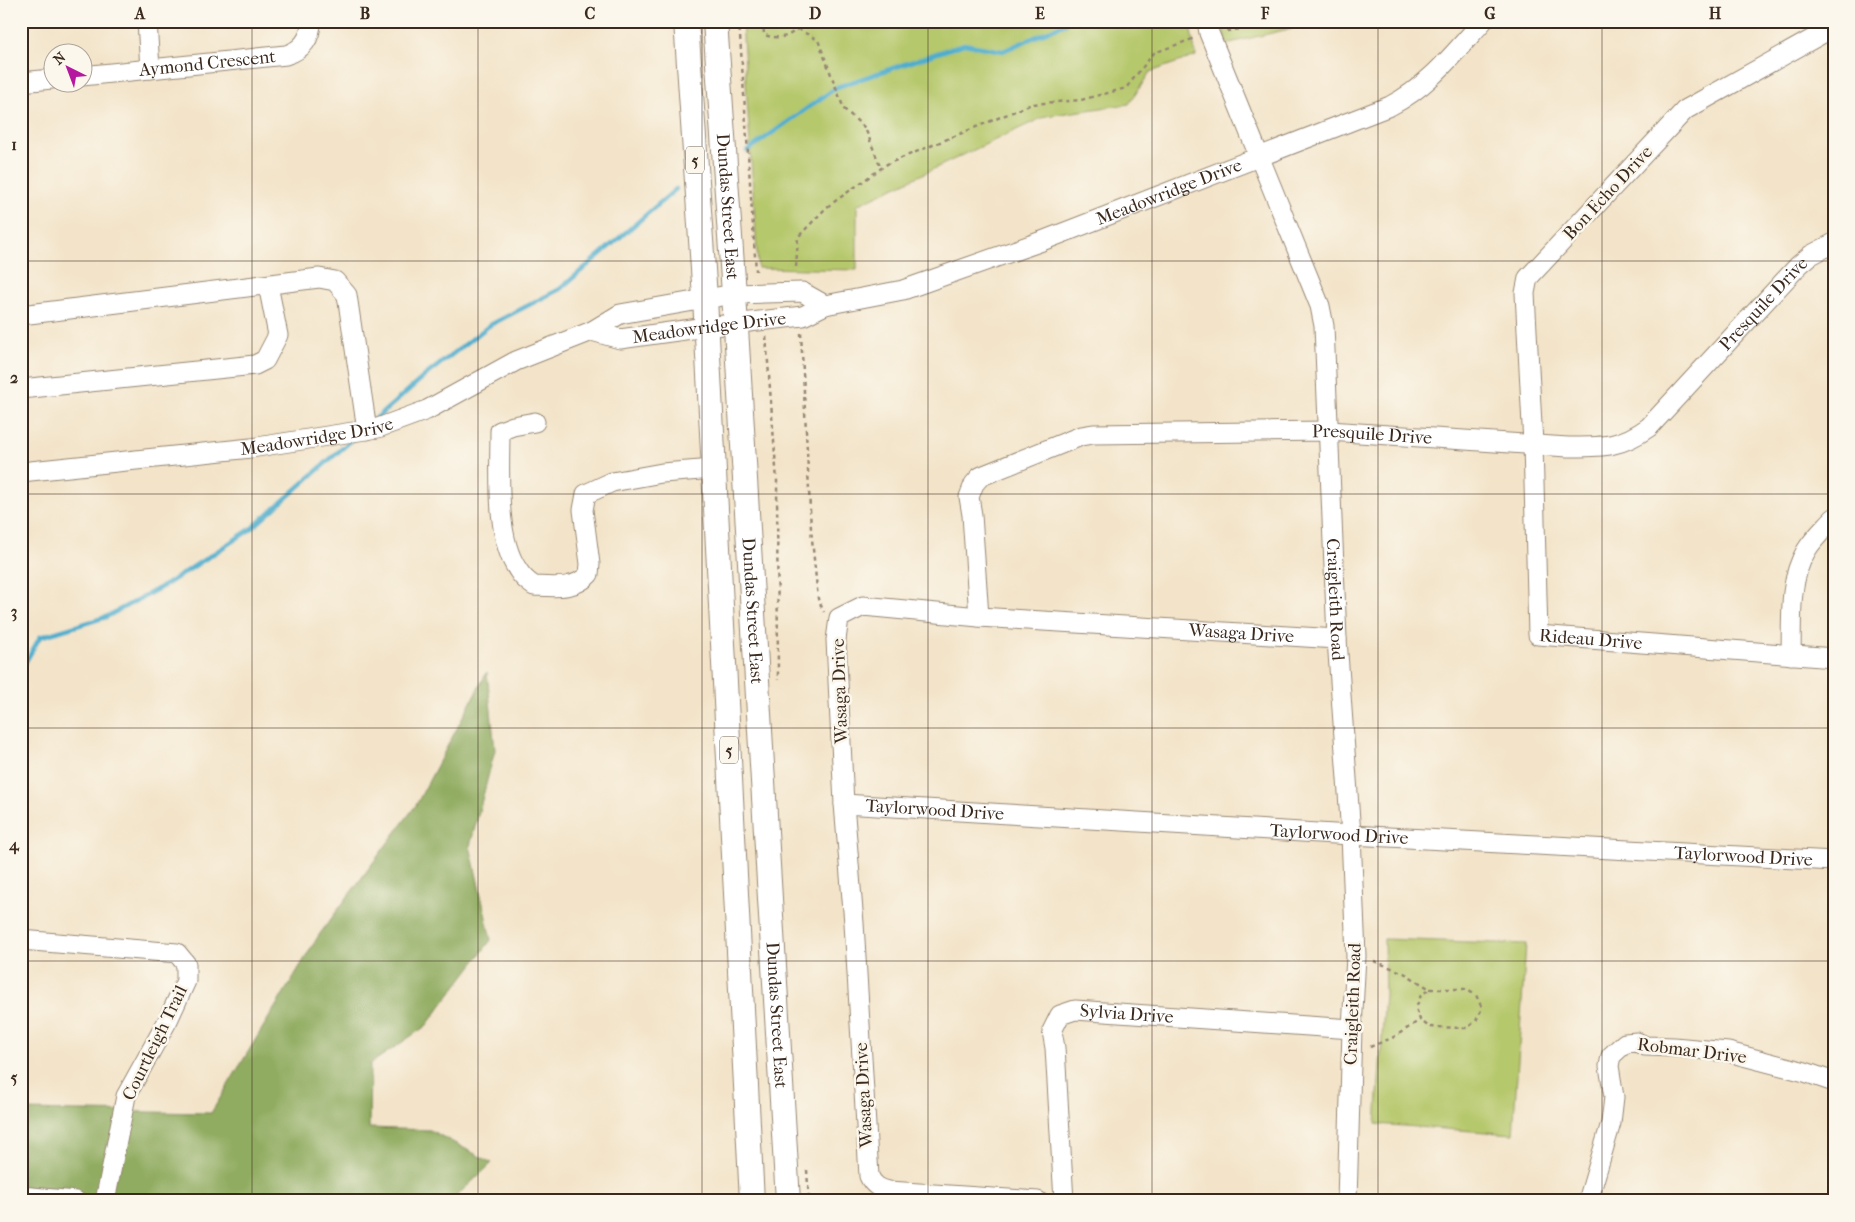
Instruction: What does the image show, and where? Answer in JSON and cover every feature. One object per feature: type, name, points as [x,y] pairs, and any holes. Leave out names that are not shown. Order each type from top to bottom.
[{"type":"main road","name":"Dundas Street East","points":[[686,21],[705,298],[752,1201]]},
{"type":"main road","name":"Dundas Street East","points":[[716,21],[736,324],[788,1201]]},
{"type":"street","points":[[147,21],[150,69]]},
{"type":"street","name":"Aymond Crescent","points":[[92,75],[292,53],[301,48],[306,42],[311,29],[311,21]]},
{"type":"street","name":"Meadowridge Drive","points":[[592,331],[620,339],[803,316],[825,304],[903,290],[947,275],[1042,241],[1403,99],[1437,72],[1483,21]]},
{"type":"street","name":"Craigleith Road","points":[[1208,27],[1320,306],[1324,326],[1337,639],[1351,835],[1356,956],[1347,1201]]},
{"type":"street","name":"Bon Echo Drive","points":[[1533,444],[1525,293],[1528,278],[1685,110],[1834,27]]},
{"type":"street","points":[[21,82],[42,80]]},
{"type":"street","name":"Presquile Drive","points":[[979,616],[972,515],[969,498],[972,487],[980,477],[1087,435],[1329,430],[1533,444],[1594,447],[1615,445],[1635,437],[1649,427],[1799,264],[1811,255],[1834,243]]},
{"type":"street","points":[[21,315],[319,278],[335,281],[347,295],[367,430]]},
{"type":"street","points":[[21,389],[255,365],[265,360],[278,335],[268,284]]},
{"type":"street","name":"Meadowridge Drive","points":[[21,472],[251,448],[378,428],[427,410],[516,362],[592,331],[620,314],[734,294],[802,292],[825,304]]},
{"type":"street","points":[[535,422],[513,426],[500,432],[503,530],[509,555],[518,571],[534,586],[558,587],[576,584],[589,574],[590,564],[583,510],[586,494],[612,482],[662,473],[714,469]]},
{"type":"street","name":"Rideau Drive","points":[[1533,444],[1538,635],[1834,658]]},
{"type":"street","points":[[1791,655],[1794,583],[1798,566],[1811,544],[1834,518]]},
{"type":"street","name":"Wasaga Drive","points":[[1038,1201],[882,1190],[874,1185],[869,1176],[854,923],[844,804],[836,640],[839,618],[863,606],[979,616],[1337,639]]},
{"type":"street","name":"Taylorwood Drive","points":[[844,804],[1834,862]]},
{"type":"street","name":"Courtleigh Trail","points":[[21,940],[177,953],[186,964],[186,981],[168,1020],[126,1096],[105,1201]]},
{"type":"street","name":"Sylvia Drive","points":[[1064,1201],[1055,1048],[1052,1031],[1060,1015],[1075,1010],[1352,1029]]},
{"type":"street","name":"Robmar Drive","points":[[1588,1201],[1611,1123],[1614,1097],[1609,1066],[1611,1056],[1625,1043],[1637,1042],[1645,1046],[1728,1052],[1805,1072],[1834,1082]]},
{"type":"street","points":[[21,1196],[76,1201]]},
{"type":"path","points":[[739,21],[756,271]]},
{"type":"path","points":[[762,21],[764,35],[777,39],[790,35],[807,21]]},
{"type":"path","points":[[796,267],[798,237],[827,207],[887,164],[1032,104],[1081,100],[1126,88],[1154,53],[1208,27],[1294,21]]},
{"type":"path","points":[[798,28],[818,40],[844,108],[865,128],[881,168]]},
{"type":"path","points":[[800,328],[811,528],[818,599],[822,612],[839,618]]},
{"type":"path","points":[[766,336],[777,481],[778,681]]},
{"type":"path","points":[[1374,961],[1404,973],[1430,989],[1465,989],[1476,995],[1482,1008],[1476,1021],[1467,1028],[1429,1027],[1420,1020],[1416,1008],[1421,995],[1430,989]]},
{"type":"path","points":[[1370,1047],[1394,1037],[1420,1020]]},
{"type":"path","points":[[807,1163],[809,1201]]},
{"type":"green space","points":[[742,21],[1189,21],[1196,56],[1150,72],[1129,104],[1046,116],[857,205],[857,270],[758,268]]},
{"type":"green space","points":[[1222,21],[1309,21],[1301,26],[1226,44]]},
{"type":"green space","points":[[487,672],[495,750],[470,846],[491,940],[426,1026],[370,1064],[369,1128],[430,1130],[492,1163],[451,1201],[21,1201],[21,1110],[211,1113],[319,935],[416,805]]},
{"type":"green space","points":[[1384,939],[1526,944],[1513,1134],[1376,1124],[1385,994]]},
{"type":"waterway","points":[[747,151],[837,87],[964,44],[1003,51],[1071,21]]},
{"type":"waterway","points":[[373,421],[427,374],[490,325],[560,289],[676,189]]},
{"type":"waterway","points":[[21,670],[40,637],[106,617],[167,584],[251,529],[354,438]]}]
